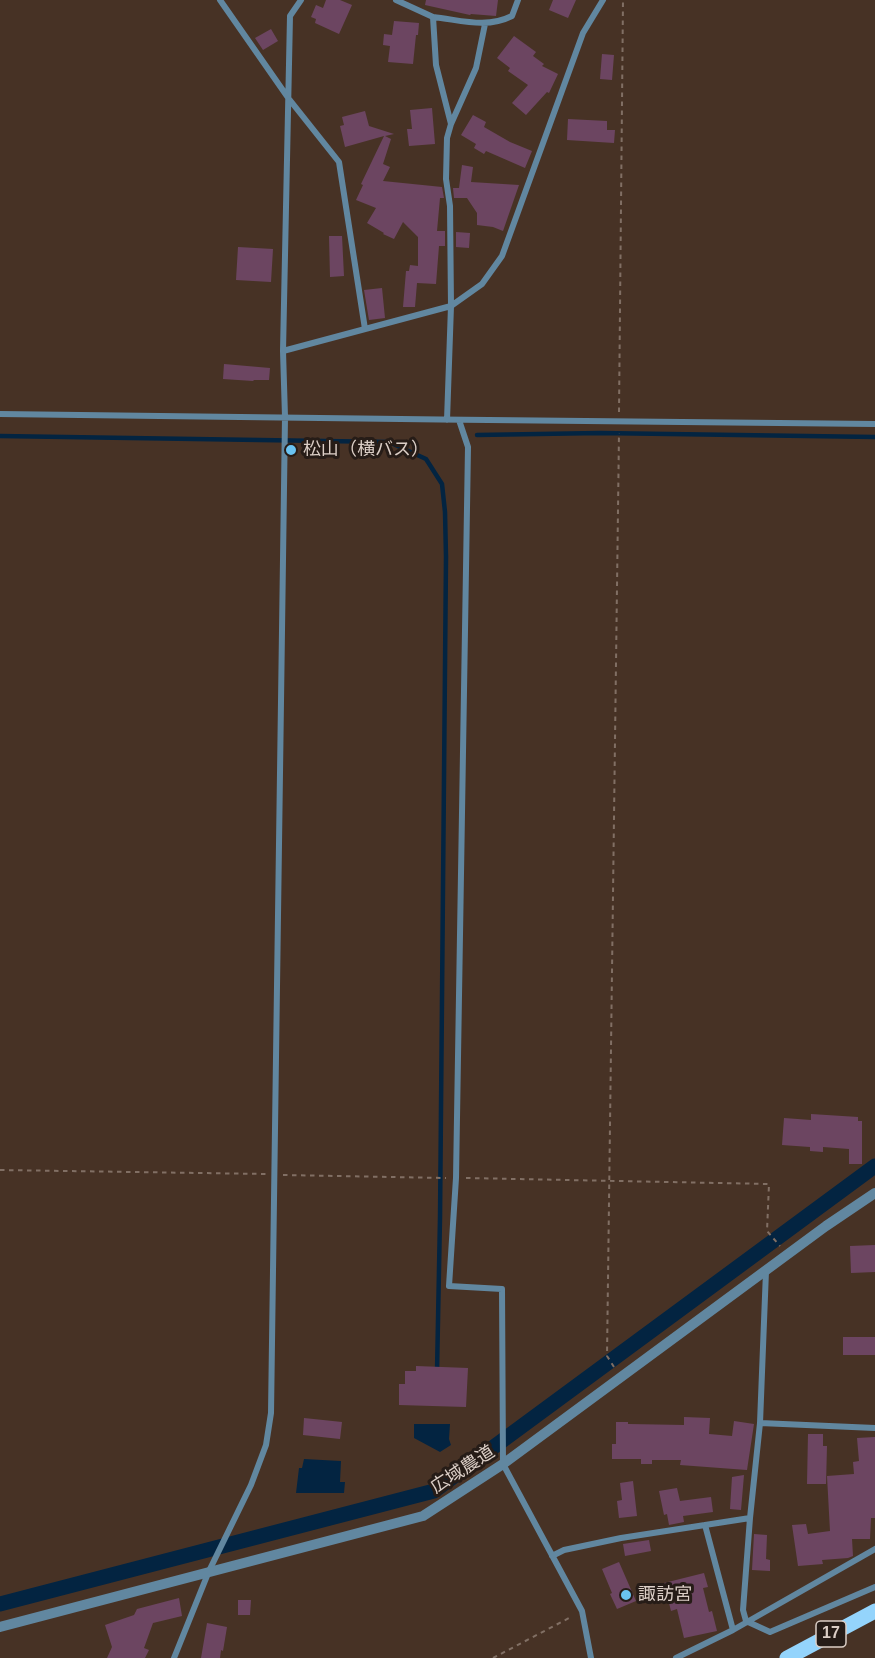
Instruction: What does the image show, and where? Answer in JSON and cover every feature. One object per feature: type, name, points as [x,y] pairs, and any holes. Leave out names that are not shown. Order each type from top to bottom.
[{"type":"main road","name":"17","points":[[787,1658],[875,1611]]},
{"type":"street","points":[[220,0],[289,99],[339,162],[365,329]]},
{"type":"street","points":[[174,1658],[209,1571],[251,1485],[266,1445],[271,1413],[285,417],[283,351],[290,16],[301,0]]},
{"type":"street","points":[[396,0],[433,17],[485,24],[500,22],[512,16],[518,0]]},
{"type":"street","points":[[283,351],[451,306],[482,284],[502,256],[583,33],[603,0]]},
{"type":"street","points":[[433,17],[436,65],[451,124]]},
{"type":"street","points":[[447,420],[451,306],[450,206],[446,178],[447,138],[476,68],[485,24]]},
{"type":"street","points":[[0,414],[459,420],[619,425],[875,424]]},
{"type":"street","points":[[459,420],[468,447],[456,1178],[449,1286],[502,1289],[503,1464],[582,1611],[591,1658]]},
{"type":"street","name":"広域農道","points":[[0,1628],[423,1516],[503,1464],[826,1226],[875,1194]]},
{"type":"street","points":[[746,1621],[743,1610],[760,1424],[766,1271]]},
{"type":"street","points":[[760,1424],[875,1428]]},
{"type":"street","points":[[552,1557],[564,1550],[621,1538],[750,1518]]},
{"type":"street","points":[[705,1525],[733,1630]]},
{"type":"street","points":[[676,1658],[733,1630],[875,1549]]},
{"type":"street","points":[[746,1621],[770,1632],[875,1587]]},
{"type":"path","points":[[620,1377],[607,1356],[623,0]]},
{"type":"path","points":[[0,1170],[769,1184],[767,1231],[787,1256]]},
{"type":"path","points":[[494,1658],[582,1611]]},
{"type":"water","points":[[414,1424],[450,1424],[451,1445],[440,1452],[414,1438]]},
{"type":"water","points":[[304,1459],[341,1461],[340,1482],[345,1482],[344,1493],[296,1493],[299,1468],[302,1468]]},
{"type":"building","points":[[326,0],[340,0],[352,5],[339,34],[315,23],[316,19],[311,17],[316,5],[323,8]]},
{"type":"building","points":[[426,0],[498,0],[496,16],[470,15],[425,5]]},
{"type":"building","points":[[553,0],[576,0],[568,18],[549,10]]},
{"type":"building","points":[[394,21],[419,23],[413,64],[388,62],[390,46],[383,45],[384,34],[392,35]]},
{"type":"building","points":[[271,29],[278,41],[263,50],[255,38]]},
{"type":"building","points":[[514,36],[536,52],[533,56],[544,64],[542,66],[558,74],[549,93],[547,92],[526,115],[512,103],[528,85],[508,71],[510,68],[497,58]]},
{"type":"building","points":[[602,54],[614,55],[612,80],[600,79]]},
{"type":"building","points":[[432,108],[435,144],[409,146],[407,129],[412,129],[410,110]]},
{"type":"building","points":[[365,111],[369,126],[394,134],[385,136],[391,139],[383,164],[390,167],[383,181],[442,187],[444,198],[440,198],[437,231],[445,231],[445,246],[439,246],[436,284],[417,283],[415,307],[403,307],[406,271],[409,271],[410,265],[418,266],[418,237],[403,222],[394,239],[383,234],[367,223],[376,208],[356,200],[363,185],[361,184],[384,136],[345,147],[340,126],[344,125],[342,117]]},
{"type":"building","points":[[473,115],[486,122],[484,127],[532,151],[525,168],[486,151],[484,154],[474,148],[476,144],[461,135]]},
{"type":"building","points":[[568,119],[607,121],[607,130],[615,130],[614,143],[567,140]]},
{"type":"building","points":[[462,165],[473,167],[471,182],[519,185],[503,231],[477,225],[477,213],[467,198],[454,198],[453,188],[459,188]]},
{"type":"building","points":[[456,232],[470,233],[469,248],[456,247]]},
{"type":"building","points":[[329,236],[342,236],[344,276],[330,277]]},
{"type":"building","points":[[238,247],[273,249],[271,282],[236,280]]},
{"type":"building","points":[[382,288],[385,318],[369,320],[364,290]]},
{"type":"building","points":[[224,364],[270,368],[269,380],[223,379]]},
{"type":"building","points":[[811,1114],[858,1117],[858,1121],[862,1121],[862,1164],[849,1164],[849,1149],[823,1147],[823,1152],[810,1151],[810,1147],[782,1145],[784,1118],[811,1120]]},
{"type":"building","points":[[875,1245],[875,1272],[851,1273],[850,1246]]},
{"type":"building","points":[[843,1337],[875,1337],[875,1355],[843,1355]]},
{"type":"building","points":[[416,1366],[468,1368],[466,1407],[399,1405],[399,1384],[405,1384],[405,1371],[416,1371]]},
{"type":"building","points":[[684,1417],[710,1418],[709,1434],[732,1436],[734,1421],[754,1424],[747,1470],[680,1465],[681,1460],[652,1460],[652,1464],[641,1464],[641,1459],[612,1459],[612,1444],[616,1444],[616,1422],[684,1425]]},
{"type":"building","points":[[304,1418],[342,1422],[340,1439],[303,1435]]},
{"type":"building","points":[[808,1434],[823,1434],[823,1446],[827,1446],[826,1484],[807,1484]]},
{"type":"building","points":[[875,1437],[875,1518],[871,1518],[870,1539],[852,1539],[853,1556],[848,1558],[822,1560],[823,1564],[798,1566],[792,1525],[806,1524],[808,1534],[830,1531],[827,1476],[854,1474],[853,1462],[859,1461],[857,1438]]},
{"type":"building","points":[[744,1475],[741,1510],[730,1509],[732,1477]]},
{"type":"building","points":[[633,1481],[637,1516],[619,1518],[617,1501],[622,1500],[620,1483]]},
{"type":"building","points":[[677,1488],[680,1501],[711,1497],[713,1512],[683,1516],[684,1522],[669,1525],[667,1514],[664,1515],[659,1491]]},
{"type":"building","points":[[754,1534],[767,1535],[766,1559],[770,1560],[770,1571],[752,1570]]},
{"type":"building","points":[[649,1540],[651,1551],[625,1556],[623,1544]]},
{"type":"building","points":[[619,1562],[636,1601],[617,1609],[602,1569]]},
{"type":"building","points":[[704,1573],[708,1587],[703,1588],[717,1631],[684,1638],[677,1609],[671,1611],[664,1583]]},
{"type":"building","points":[[179,1598],[182,1616],[153,1623],[144,1648],[149,1650],[145,1658],[107,1658],[112,1647],[105,1625],[134,1615],[137,1609]]},
{"type":"building","points":[[238,1600],[251,1600],[250,1615],[238,1615]]},
{"type":"building","points":[[207,1623],[227,1627],[220,1658],[201,1658]]},
{"type":"waterway","points":[[477,435],[600,433],[875,437]]},
{"type":"waterway","points":[[0,436],[389,442],[426,459],[442,484],[446,557],[437,1372]]},
{"type":"waterway","points":[[0,1604],[434,1491],[875,1166]]},
{"type":"place","name":"松山（横バス）","points":[[291,450]]},
{"type":"place","name":"諏訪宮","points":[[626,1595]]}]
